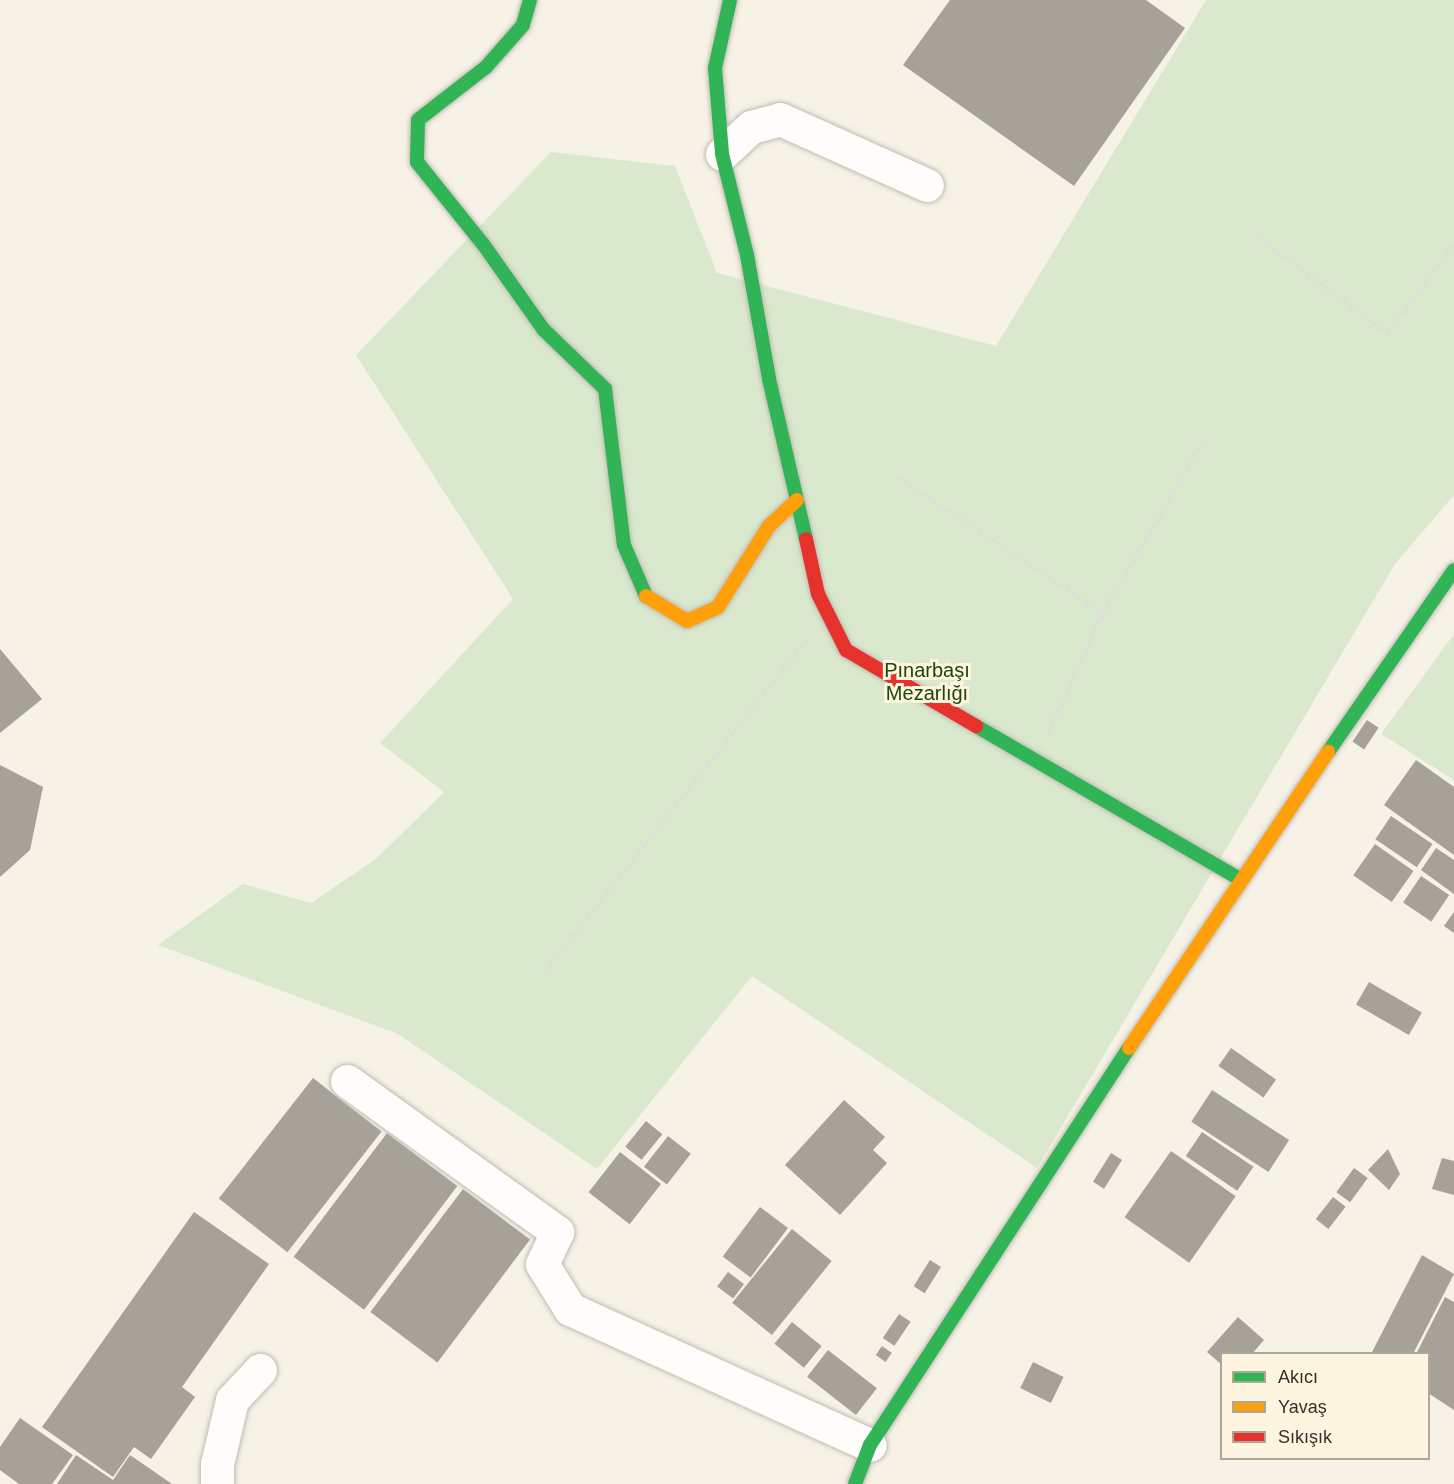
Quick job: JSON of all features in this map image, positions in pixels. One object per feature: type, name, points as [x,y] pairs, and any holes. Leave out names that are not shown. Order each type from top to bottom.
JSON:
[{"type":"street","points":[[530,0],[523,25],[486,67],[418,120],[417,162],[483,244],[544,330],[605,389],[624,545],[646,596],[687,621],[718,607],[769,526],[797,500]]},
{"type":"street","points":[[730,0],[715,68],[722,154],[747,255],[818,594],[846,651],[1037,759],[1240,879]]},
{"type":"street","points":[[722,154],[751,126],[780,119],[927,185]]},
{"type":"street","points":[[855,1484],[870,1445],[1240,879],[1454,570]]},
{"type":"street","points":[[347,1081],[557,1232],[543,1264],[570,1309],[870,1445]]},
{"type":"street","points":[[217,1484],[217,1464],[232,1400],[260,1370]]},
{"type":"path","points":[[1259,238],[1387,333],[1454,244]]},
{"type":"path","points":[[1037,759],[1103,613],[1204,441]]},
{"type":"path","points":[[897,477],[1103,613]]},
{"type":"path","points":[[545,972],[828,613]]},
{"type":"green space","name":"Pınarbaşı Mezarlığı","points":[[1206,0],[1454,0],[1454,495],[1395,564],[1037,1168],[752,976],[597,1169],[398,1034],[158,945],[243,884],[311,903],[377,858],[444,792],[380,743],[513,599],[356,355],[551,152],[675,166],[717,273],[996,346]]},
{"type":"green space","points":[[1454,634],[1454,780],[1381,734]]},
{"type":"building","points":[[950,0],[1146,0],[1185,28],[1074,186],[903,65]]},
{"type":"building","points":[[0,649],[42,699],[0,733]]},
{"type":"building","points":[[1367,720],[1379,728],[1364,749],[1352,742]]},
{"type":"building","points":[[1416,760],[1454,787],[1454,855],[1384,805]]},
{"type":"building","points":[[0,765],[43,787],[30,850],[0,877]]},
{"type":"building","points":[[1391,816],[1432,844],[1417,867],[1375,839]]},
{"type":"building","points":[[1375,844],[1414,871],[1392,902],[1353,875]]},
{"type":"building","points":[[1436,848],[1454,860],[1454,894],[1421,870]]},
{"type":"building","points":[[1421,876],[1449,895],[1431,922],[1403,903]]},
{"type":"building","points":[[1454,912],[1454,933],[1444,926]]},
{"type":"building","points":[[1369,982],[1422,1012],[1409,1035],[1356,1005]]},
{"type":"building","points":[[1231,1048],[1276,1080],[1263,1098],[1218,1066]]},
{"type":"building","points":[[313,1078],[382,1132],[287,1252],[219,1199]]},
{"type":"building","points":[[1212,1090],[1289,1140],[1268,1172],[1191,1122]]},
{"type":"building","points":[[844,1100],[885,1137],[873,1150],[887,1163],[840,1215],[785,1165]]},
{"type":"building","points":[[646,1121],[662,1134],[642,1160],[625,1147]]},
{"type":"building","points":[[1202,1132],[1253,1167],[1237,1191],[1186,1156]]},
{"type":"building","points":[[387,1133],[457,1186],[364,1310],[294,1257]]},
{"type":"building","points":[[668,1136],[691,1154],[667,1185],[644,1167]]},
{"type":"building","points":[[1388,1149],[1400,1174],[1389,1190],[1368,1170]]},
{"type":"building","points":[[1171,1151],[1236,1196],[1189,1263],[1125,1217]]},
{"type":"building","points":[[620,1152],[661,1184],[630,1224],[589,1192]]},
{"type":"building","points":[[1111,1153],[1122,1160],[1104,1189],[1093,1182]]},
{"type":"building","points":[[1442,1158],[1454,1161],[1454,1195],[1432,1189]]},
{"type":"building","points":[[1354,1168],[1368,1178],[1350,1202],[1336,1192]]},
{"type":"building","points":[[463,1189],[530,1240],[437,1363],[370,1312]]},
{"type":"building","points":[[1333,1197],[1346,1207],[1328,1229],[1316,1219]]},
{"type":"building","points":[[760,1207],[788,1228],[751,1278],[723,1257]]},
{"type":"building","points":[[194,1212],[269,1264],[182,1387],[195,1397],[151,1459],[134,1447],[113,1477],[42,1427]]},
{"type":"building","points":[[792,1229],[832,1261],[772,1335],[732,1303]]},
{"type":"building","points":[[1422,1255],[1454,1274],[1414,1352],[1372,1352]]},
{"type":"building","points":[[930,1260],[941,1267],[925,1293],[914,1286]]},
{"type":"building","points":[[728,1272],[744,1284],[733,1298],[717,1286]]},
{"type":"building","points":[[1445,1297],[1454,1302],[1454,1410],[1430,1394],[1430,1352],[1417,1352]]},
{"type":"building","points":[[899,1314],[911,1322],[894,1346],[883,1338]]},
{"type":"building","points":[[1238,1317],[1264,1340],[1254,1352],[1220,1352],[1220,1363],[1207,1352]]},
{"type":"building","points":[[792,1322],[822,1346],[804,1368],[774,1344]]},
{"type":"building","points":[[882,1346],[892,1353],[886,1362],[876,1355]]},
{"type":"building","points":[[828,1350],[877,1388],[856,1415],[807,1377]]},
{"type":"building","points":[[1033,1362],[1064,1377],[1051,1403],[1020,1388]]},
{"type":"building","points":[[20,1418],[73,1455],[52,1484],[19,1484],[0,1470],[0,1447]]},
{"type":"building","points":[[76,1455],[113,1480],[130,1455],[172,1484],[57,1484]]},
{"type":"traffic: fast","points":[[530,0],[523,25],[486,67],[418,120],[417,162],[483,244],[544,330],[605,389],[624,545],[646,596]]},
{"type":"traffic: fast","points":[[730,0],[715,68],[722,154],[747,255],[769,379],[806,539]]},
{"type":"traffic: fast","points":[[1328,752],[1454,570]]},
{"type":"traffic: fast","points":[[976,726],[1240,879]]},
{"type":"traffic: fast","points":[[855,1484],[870,1445],[1129,1048]]},
{"type":"traffic: slow","points":[[646,596],[687,621],[718,607],[769,526],[797,500]]},
{"type":"traffic: slow","points":[[1129,1048],[1328,752]]},
{"type":"traffic: jam","points":[[806,539],[818,594],[846,650],[976,726]]}]
